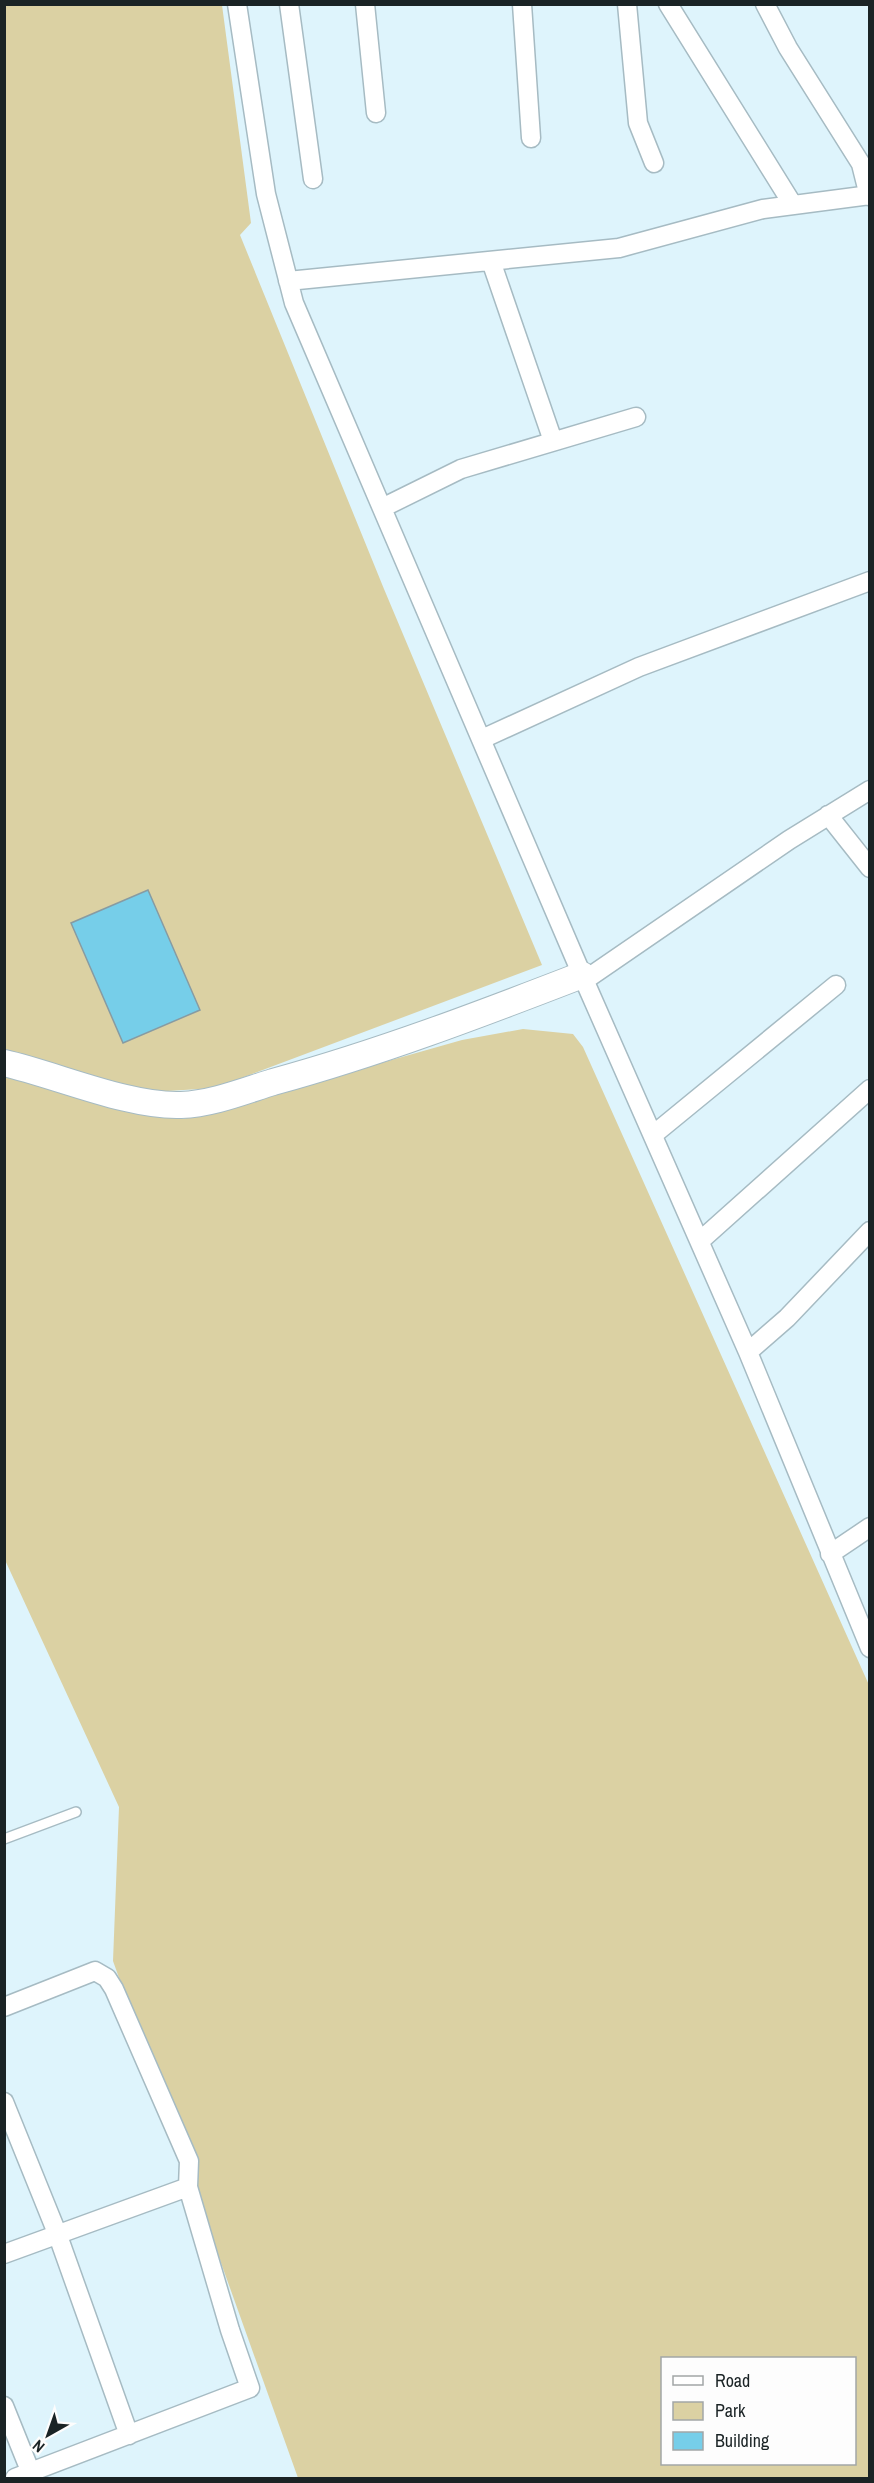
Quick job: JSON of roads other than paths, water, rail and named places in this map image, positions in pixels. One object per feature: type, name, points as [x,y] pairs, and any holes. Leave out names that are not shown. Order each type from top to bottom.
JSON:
[{"type":"street","points":[[237,4],[266,194],[294,303],[748,1352],[870,1648]]},
{"type":"street","points":[[289,4],[313,179]]},
{"type":"street","points":[[366,4],[376,113]]},
{"type":"street","points":[[522,4],[531,138]]},
{"type":"street","points":[[627,4],[638,123],[654,163]]},
{"type":"street","points":[[668,4],[793,205]]},
{"type":"street","points":[[288,281],[619,248],[763,209],[869,195],[861,164],[788,48],[765,4]]},
{"type":"street","points":[[491,261],[553,441]]},
{"type":"street","points":[[382,508],[461,469],[636,417]]},
{"type":"street","points":[[482,739],[639,667],[870,581]]},
{"type":"street","points":[[4,1063],[141,1101],[189,1104],[295,1076],[426,1034],[584,977],[828,815],[870,790]]},
{"type":"street","points":[[828,815],[870,868]]},
{"type":"street","points":[[653,1135],[836,984]]},
{"type":"street","points":[[699,1241],[870,1089]]},
{"type":"street","points":[[748,1352],[787,1318],[870,1231]]},
{"type":"street","points":[[830,1554],[870,1527]]},
{"type":"street","points":[[4,2007],[95,1971],[106,1978],[114,1989],[189,2161],[188,2187],[230,2330],[250,2388],[27,2477],[4,2406]]},
{"type":"street","points":[[4,2102],[57,2233],[129,2435]]},
{"type":"street","points":[[4,2254],[188,2187]]},
{"type":"lane","points":[[4,1839],[76,1812]]}]
